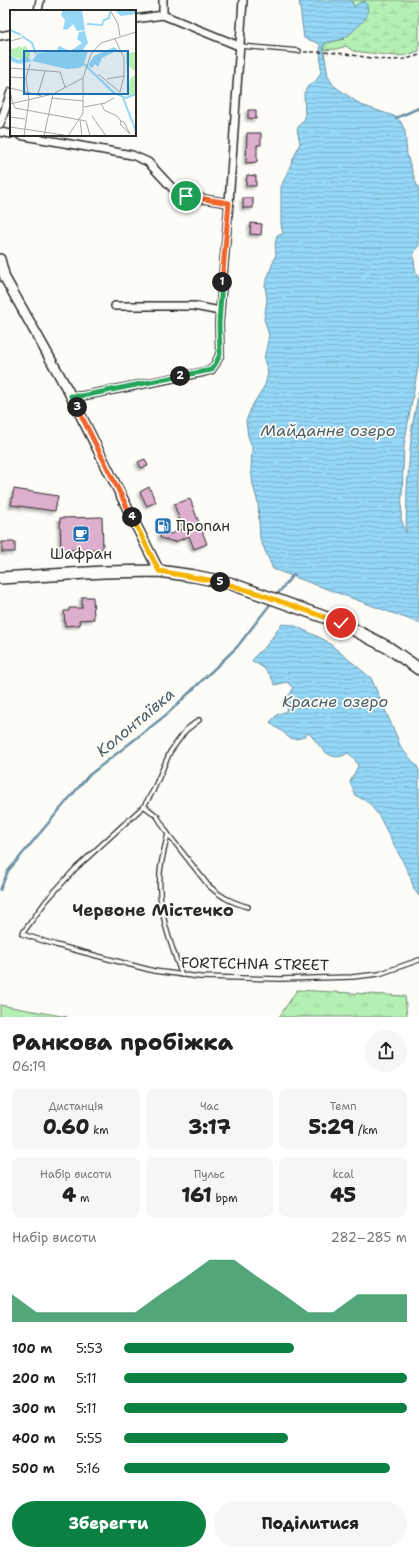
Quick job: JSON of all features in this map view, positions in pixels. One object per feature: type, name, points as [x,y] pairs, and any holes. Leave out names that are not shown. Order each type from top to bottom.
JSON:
[{"type":"main road","points":[[0,578],[104,572],[159,571],[229,583],[341,623],[389,648],[419,669]]},
{"type":"street","points":[[38,10],[40,0]]},
{"type":"street","points":[[163,0],[163,15]]},
{"type":"street","points":[[71,396],[82,396],[211,370],[220,354],[220,311],[243,0]]},
{"type":"street","points":[[136,19],[163,15],[239,46]]},
{"type":"street","points":[[0,36],[10,34]]},
{"type":"street","points":[[0,124],[10,95]]},
{"type":"street","points":[[0,132],[10,134]]},
{"type":"street","points":[[25,136],[132,155],[148,162],[174,190],[186,196],[229,203]]},
{"type":"street","points":[[0,259],[3,278],[71,396],[159,571]]},
{"type":"street","points":[[115,306],[194,306],[220,311]]},
{"type":"lane","points":[[239,46],[299,52]]},
{"type":"lane","points":[[199,720],[186,730],[170,752],[153,791],[144,806],[157,816],[168,834],[208,885],[223,898],[248,907]]},
{"type":"lane","name":"FORTECHNA STREET","points":[[144,806],[75,869],[46,901],[22,934],[56,945],[154,971],[207,978],[280,979],[352,977],[378,974],[419,960]]},
{"type":"lane","points":[[168,834],[160,873],[160,890],[167,929],[182,975]]},
{"type":"path","points":[[299,52],[344,54],[399,60],[419,55]]},
{"type":"green space","points":[[351,0],[419,0],[419,51],[407,55],[395,56],[353,51],[346,46],[337,49],[323,50],[323,45],[344,39],[366,18],[354,7]]},
{"type":"green space","points":[[297,990],[405,996],[407,1017],[279,1017]]},
{"type":"green space","points":[[0,1005],[67,1017],[0,1017]]},
{"type":"water","name":"Майданне озеро","points":[[299,0],[351,0],[354,7],[365,1],[368,10],[366,17],[361,24],[345,37],[323,45],[328,76],[333,85],[361,105],[394,116],[401,122],[405,131],[407,155],[419,192],[419,245],[413,254],[416,274],[419,278],[419,362],[404,445],[401,519],[406,533],[407,488],[412,427],[419,390],[419,445],[417,447],[419,451],[419,623],[273,569],[260,539],[258,503],[253,485],[251,468],[252,447],[248,436],[246,421],[252,406],[265,385],[268,373],[264,359],[269,335],[264,319],[267,300],[265,285],[276,254],[275,244],[277,235],[283,234],[281,225],[281,187],[300,143],[297,129],[305,118],[304,93],[308,86],[316,81],[321,72],[320,45],[304,38]]},
{"type":"water","name":"Красне озеро","points":[[282,624],[293,625],[325,640],[371,678],[401,748],[417,766],[419,771],[419,896],[414,889],[410,876],[379,816],[369,803],[355,795],[350,782],[358,766],[354,758],[348,753],[336,757],[331,755],[321,748],[309,733],[299,738],[293,739],[288,737],[270,722],[278,714],[285,712],[290,704],[285,698],[291,693],[293,688],[287,682],[275,685],[266,671],[252,661],[266,646]]},
{"type":"building","points":[[248,110],[256,110],[256,119],[248,118]]},
{"type":"building","points":[[247,133],[261,133],[261,145],[257,145],[257,162],[246,163]]},
{"type":"building","points":[[247,175],[256,176],[256,186],[246,186]]},
{"type":"building","points":[[243,198],[253,198],[253,208],[243,208]]},
{"type":"building","points":[[251,223],[262,224],[261,235],[250,234]]},
{"type":"building","points":[[145,459],[148,466],[141,468],[138,462]]},
{"type":"building","points":[[149,487],[156,502],[147,506],[140,492]]},
{"type":"building","points":[[14,489],[58,496],[55,511],[11,505]]},
{"type":"building","points":[[190,499],[207,544],[194,549],[189,536],[175,542],[160,538],[161,531],[171,534],[183,529],[174,504]]},
{"type":"building","name":"Шафран","points":[[102,517],[103,549],[61,550],[60,518]]},
{"type":"building","points":[[2,542],[15,542],[15,552],[2,552]]},
{"type":"building","points":[[82,597],[93,597],[94,619],[79,620],[80,625],[65,626],[64,611],[69,611],[69,608],[82,608]]},
{"type":"waterway","points":[[396,118],[419,108]]},
{"type":"waterway","name":"Колонтаївка","points":[[276,596],[292,576],[295,575]]},
{"type":"waterway","name":"Колонтаївка","points":[[0,890],[8,871],[88,776],[166,715],[237,647],[272,602]]},
{"type":"place","name":"Пропан","points":[[163,526]]},
{"type":"place","name":"Шафран","points":[[81,534]]},
{"type":"district","name":"Червоне Містечко","points":[[153,910]]},
{"type":"route","points":[[186,196],[229,203],[219,323],[220,354],[216,363],[211,370],[204,372],[176,376],[82,396],[71,396],[159,571],[229,583],[341,623]]}]
